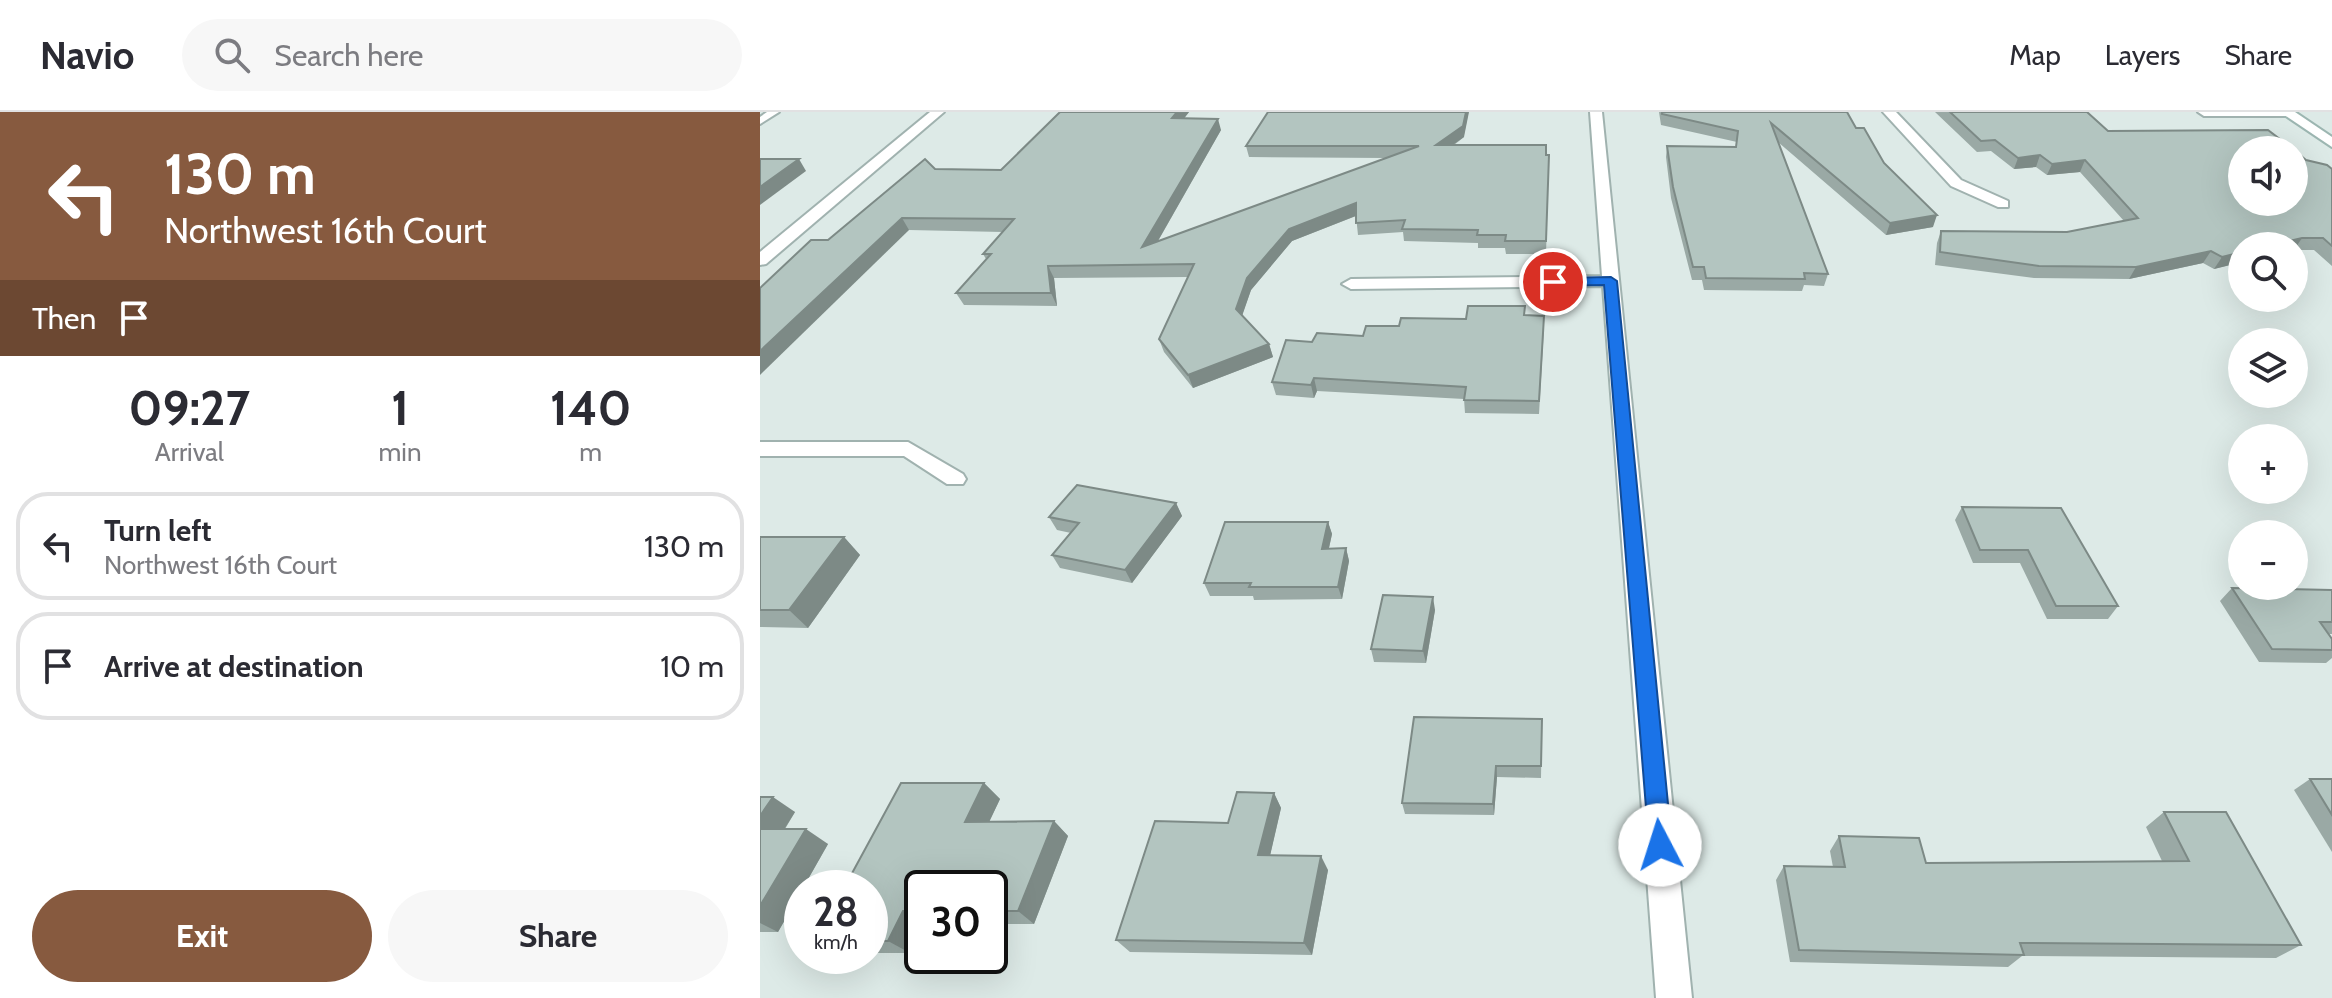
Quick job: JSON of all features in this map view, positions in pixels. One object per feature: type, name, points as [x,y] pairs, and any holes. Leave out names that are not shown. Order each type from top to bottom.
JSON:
[{"type":"street","points":[[760,260],[938,112]]},
{"type":"street","points":[[1596,112],[1674,998]]},
{"type":"street","points":[[1889,112],[1956,183],[2003,204]]},
{"type":"street","points":[[2204,112],[2286,112],[2332,143]]},
{"type":"street","points":[[1351,284],[1611,281]]},
{"type":"street","points":[[760,449],[908,449],[955,479]]},
{"type":"lane","points":[[760,121],[774,112]]},
{"type":"lane","points":[[2286,112],[2294,112]]},
{"type":"building","points":[[1060,112],[1177,112],[1172,118],[1218,119],[1142,247],[1419,146],[1246,146],[1268,112],[1466,112],[1463,126],[1436,145],[1546,145],[1546,155],[1549,155],[1546,241],[1505,241],[1506,235],[1477,235],[1478,230],[1402,229],[1405,220],[1356,223],[1356,203],[1289,229],[1247,278],[1236,309],[1269,344],[1188,375],[1159,339],[1194,264],[1048,266],[1051,293],[956,293],[991,254],[983,254],[1014,219],[902,218],[760,351],[760,288],[811,240],[828,240],[925,159],[935,169],[1001,170]]},
{"type":"building","points":[[1662,112],[1847,112],[1856,128],[1864,128],[1884,163],[1937,215],[1890,223],[1771,123],[1828,274],[1804,273],[1805,279],[1706,278],[1704,267],[1693,267],[1673,187],[1667,146],[1736,147],[1738,131]]},
{"type":"building","points":[[1950,112],[2087,112],[2108,131],[2268,130],[2276,136],[2228,136],[2228,216],[2308,216],[2308,160],[2327,165],[2332,169],[2332,246],[2323,238],[2308,238],[2308,232],[2228,232],[2228,256],[2222,257],[2211,251],[2136,267],[2039,266],[1940,252],[1941,231],[2067,232],[2138,218],[2085,160],[2052,164],[2040,155],[2018,158],[1995,140],[1981,141]]},
{"type":"building","points":[[760,159],[799,159],[760,187]]},
{"type":"building","points":[[1468,306],[1525,306],[1524,315],[1544,316],[1539,401],[1464,400],[1466,387],[1314,378],[1311,385],[1272,382],[1286,340],[1312,342],[1317,333],[1363,336],[1366,326],[1399,326],[1401,318],[1466,319]]},
{"type":"building","points":[[1077,485],[1176,503],[1125,570],[1052,555],[1079,523],[1049,517]]},
{"type":"building","points":[[1962,507],[2061,508],[2118,606],[2056,606],[2028,550],[1980,550]]},
{"type":"building","points":[[1225,522],[1328,522],[1322,549],[1346,548],[1338,587],[1249,587],[1251,583],[1204,583]]},
{"type":"building","points":[[760,537],[844,537],[789,610],[760,610]]},
{"type":"building","points":[[2308,590],[2332,590],[2332,622],[2320,622],[2332,639],[2332,650],[2272,649],[2240,600],[2308,600]]},
{"type":"building","points":[[1383,595],[1433,597],[1423,651],[1371,649]]},
{"type":"building","points":[[1414,717],[1542,719],[1541,766],[1496,766],[1493,804],[1402,803]]},
{"type":"building","points":[[2310,779],[2332,779],[2332,815]]},
{"type":"building","points":[[901,783],[984,783],[965,822],[1054,821],[1018,911],[1008,911],[1008,870],[904,870],[904,911],[888,941],[888,870],[854,870]]},
{"type":"building","points":[[1237,792],[1274,793],[1258,855],[1321,856],[1304,943],[1116,940],[1155,821],[1228,823]]},
{"type":"building","points":[[760,797],[773,797],[760,816]]},
{"type":"building","points":[[2164,812],[2226,812],[2301,945],[2020,943],[2024,955],[1799,950],[1784,866],[1845,867],[1839,836],[1919,838],[1926,863],[2189,861]]},
{"type":"building","points":[[760,829],[806,829],[760,906]]},
{"type":"route","points":[[1553,282],[1611,281],[1660,845]]}]
